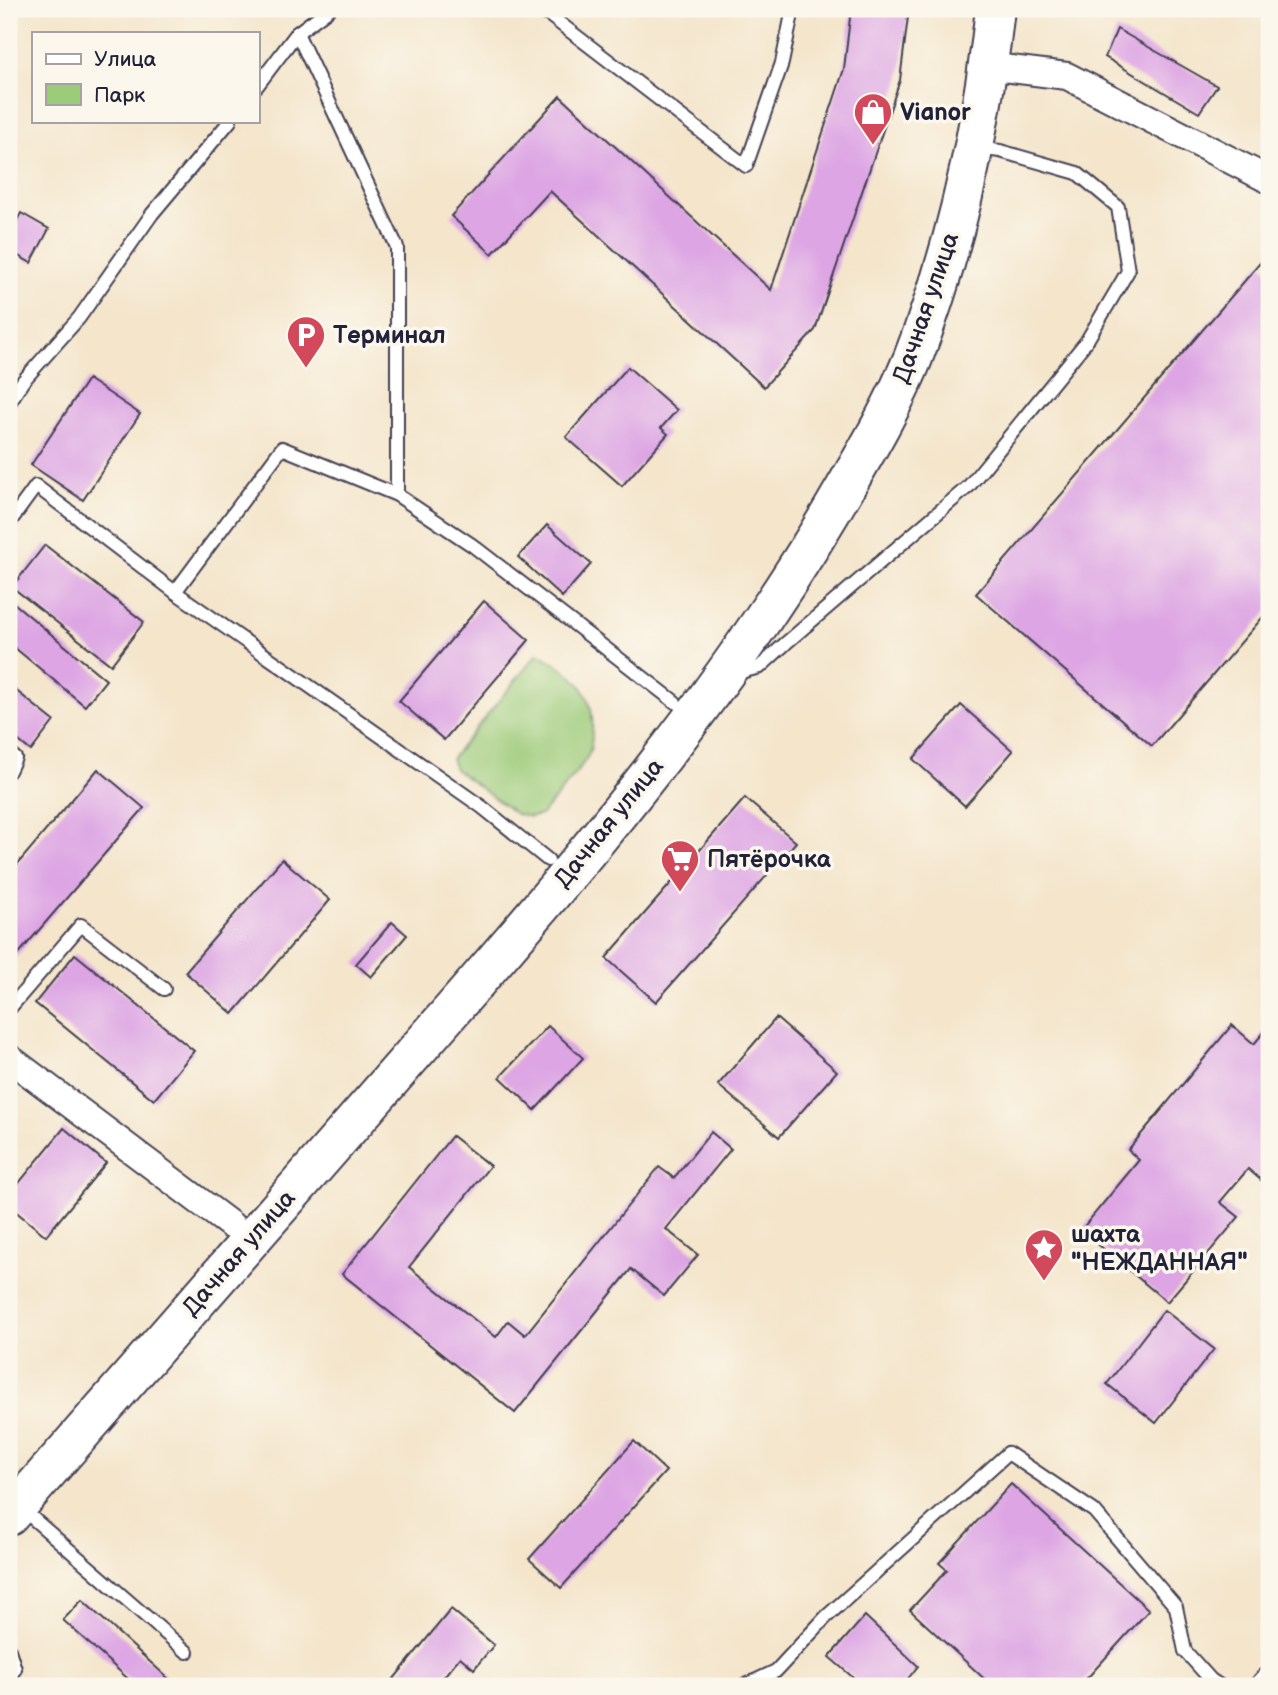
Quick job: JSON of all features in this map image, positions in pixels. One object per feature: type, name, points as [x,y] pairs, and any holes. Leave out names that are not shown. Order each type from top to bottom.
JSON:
[{"type":"main road","name":"Дачная улица","points":[[11,1500],[558,868],[601,799],[684,710],[722,676],[802,560],[868,449],[912,360],[942,274],[973,147],[975,64],[971,9]]},
{"type":"main road","name":"Дачная улица","points":[[684,710],[847,439],[884,357],[919,261],[953,127],[995,9]]},
{"type":"street","points":[[975,64],[1067,76],[1269,180]]},
{"type":"street","points":[[9,1058],[240,1233]]},
{"type":"lane","points":[[259,83],[297,33],[329,9]]},
{"type":"lane","points":[[532,9],[549,15],[746,166],[782,63],[793,9]]},
{"type":"lane","points":[[297,33],[397,247],[397,495]]},
{"type":"lane","points":[[9,403],[23,381],[79,318],[152,214],[229,122]]},
{"type":"lane","points":[[722,676],[760,667],[969,486],[1086,342],[1128,271],[1118,207],[1077,173],[1000,151],[973,147]]},
{"type":"lane","points":[[175,592],[282,448],[397,495],[472,545],[684,710]]},
{"type":"lane","points":[[9,523],[36,486],[175,592],[482,807],[558,868]]},
{"type":"lane","points":[[9,753],[15,758],[9,771]]},
{"type":"lane","points":[[9,1009],[82,925],[164,989]]},
{"type":"lane","points":[[744,1686],[776,1671],[826,1617],[1008,1453],[1094,1511],[1176,1608],[1185,1650],[1211,1680],[1220,1686]]},
{"type":"lane","points":[[11,1500],[187,1652]]},
{"type":"lane","points":[[9,1650],[15,1669],[9,1676]]},
{"type":"lane","points":[[772,1686],[776,1671]]},
{"type":"green space","points":[[538,653],[571,675],[586,694],[592,718],[592,736],[589,753],[576,774],[541,815],[530,817],[516,814],[455,769],[451,759]]},
{"type":"building","points":[[851,9],[909,9],[900,80],[815,330],[764,387],[550,191],[492,254],[451,216],[560,96],[771,290],[844,69]]},
{"type":"building","points":[[1117,29],[1217,86],[1199,113],[1105,57]]},
{"type":"building","points":[[21,213],[49,229],[31,263],[9,251],[9,235]]},
{"type":"building","points":[[1260,263],[1269,271],[1269,610],[1152,746],[976,594]]},
{"type":"building","points":[[628,367],[677,410],[661,428],[668,434],[622,486],[566,437]]},
{"type":"building","points":[[88,379],[140,414],[83,500],[31,465]]},
{"type":"building","points":[[547,525],[591,564],[562,597],[518,557]]},
{"type":"building","points":[[45,545],[144,622],[111,665],[12,587]]},
{"type":"building","points":[[9,599],[106,680],[85,706],[9,643]]},
{"type":"building","points":[[484,601],[529,640],[444,740],[399,701]]},
{"type":"building","points":[[9,685],[54,721],[31,751],[9,733]]},
{"type":"building","points":[[961,705],[1013,751],[965,806],[913,759]]},
{"type":"building","points":[[98,769],[144,808],[9,965],[9,874]]},
{"type":"building","points":[[745,798],[796,842],[656,1002],[606,958]]},
{"type":"building","points":[[282,859],[330,900],[233,1014],[185,972]]},
{"type":"building","points":[[392,922],[407,935],[371,977],[356,964]]},
{"type":"building","points":[[75,954],[194,1051],[154,1100],[35,1003]]},
{"type":"building","points":[[776,1018],[837,1071],[779,1137],[718,1085]]},
{"type":"building","points":[[1232,1025],[1254,1044],[1269,1026],[1269,1187],[1248,1169],[1220,1202],[1239,1217],[1167,1302],[1081,1230],[1139,1160],[1128,1150]]},
{"type":"building","points":[[548,1026],[583,1058],[535,1110],[500,1077]]},
{"type":"building","points":[[64,1128],[106,1163],[46,1236],[9,1206],[9,1195]]},
{"type":"building","points":[[711,1132],[731,1149],[666,1229],[698,1255],[664,1296],[631,1269],[515,1413],[342,1274],[452,1136],[490,1166],[409,1267],[496,1337],[508,1321],[525,1335],[659,1167],[674,1178]]},
{"type":"building","points":[[1164,1310],[1214,1349],[1156,1423],[1107,1384]]},
{"type":"building","points":[[634,1441],[666,1471],[561,1588],[529,1559]]},
{"type":"building","points":[[1011,1484],[1149,1610],[1080,1686],[992,1686],[910,1610],[947,1570],[939,1563]]},
{"type":"building","points":[[82,1600],[170,1680],[164,1686],[136,1686],[63,1620]]},
{"type":"building","points":[[451,1609],[494,1645],[474,1669],[460,1657],[436,1686],[388,1686]]},
{"type":"building","points":[[865,1616],[918,1666],[902,1686],[863,1686],[829,1657]]},
{"type":"place","name":"Vianor","points":[[873,146]]},
{"type":"place","name":"Терминал","points":[[306,369]]},
{"type":"place","name":"Пятёрочка","points":[[680,893]]},
{"type":"place","name":"шахта \"НЕЖДАННАЯ\"","points":[[1044,1282]]}]
